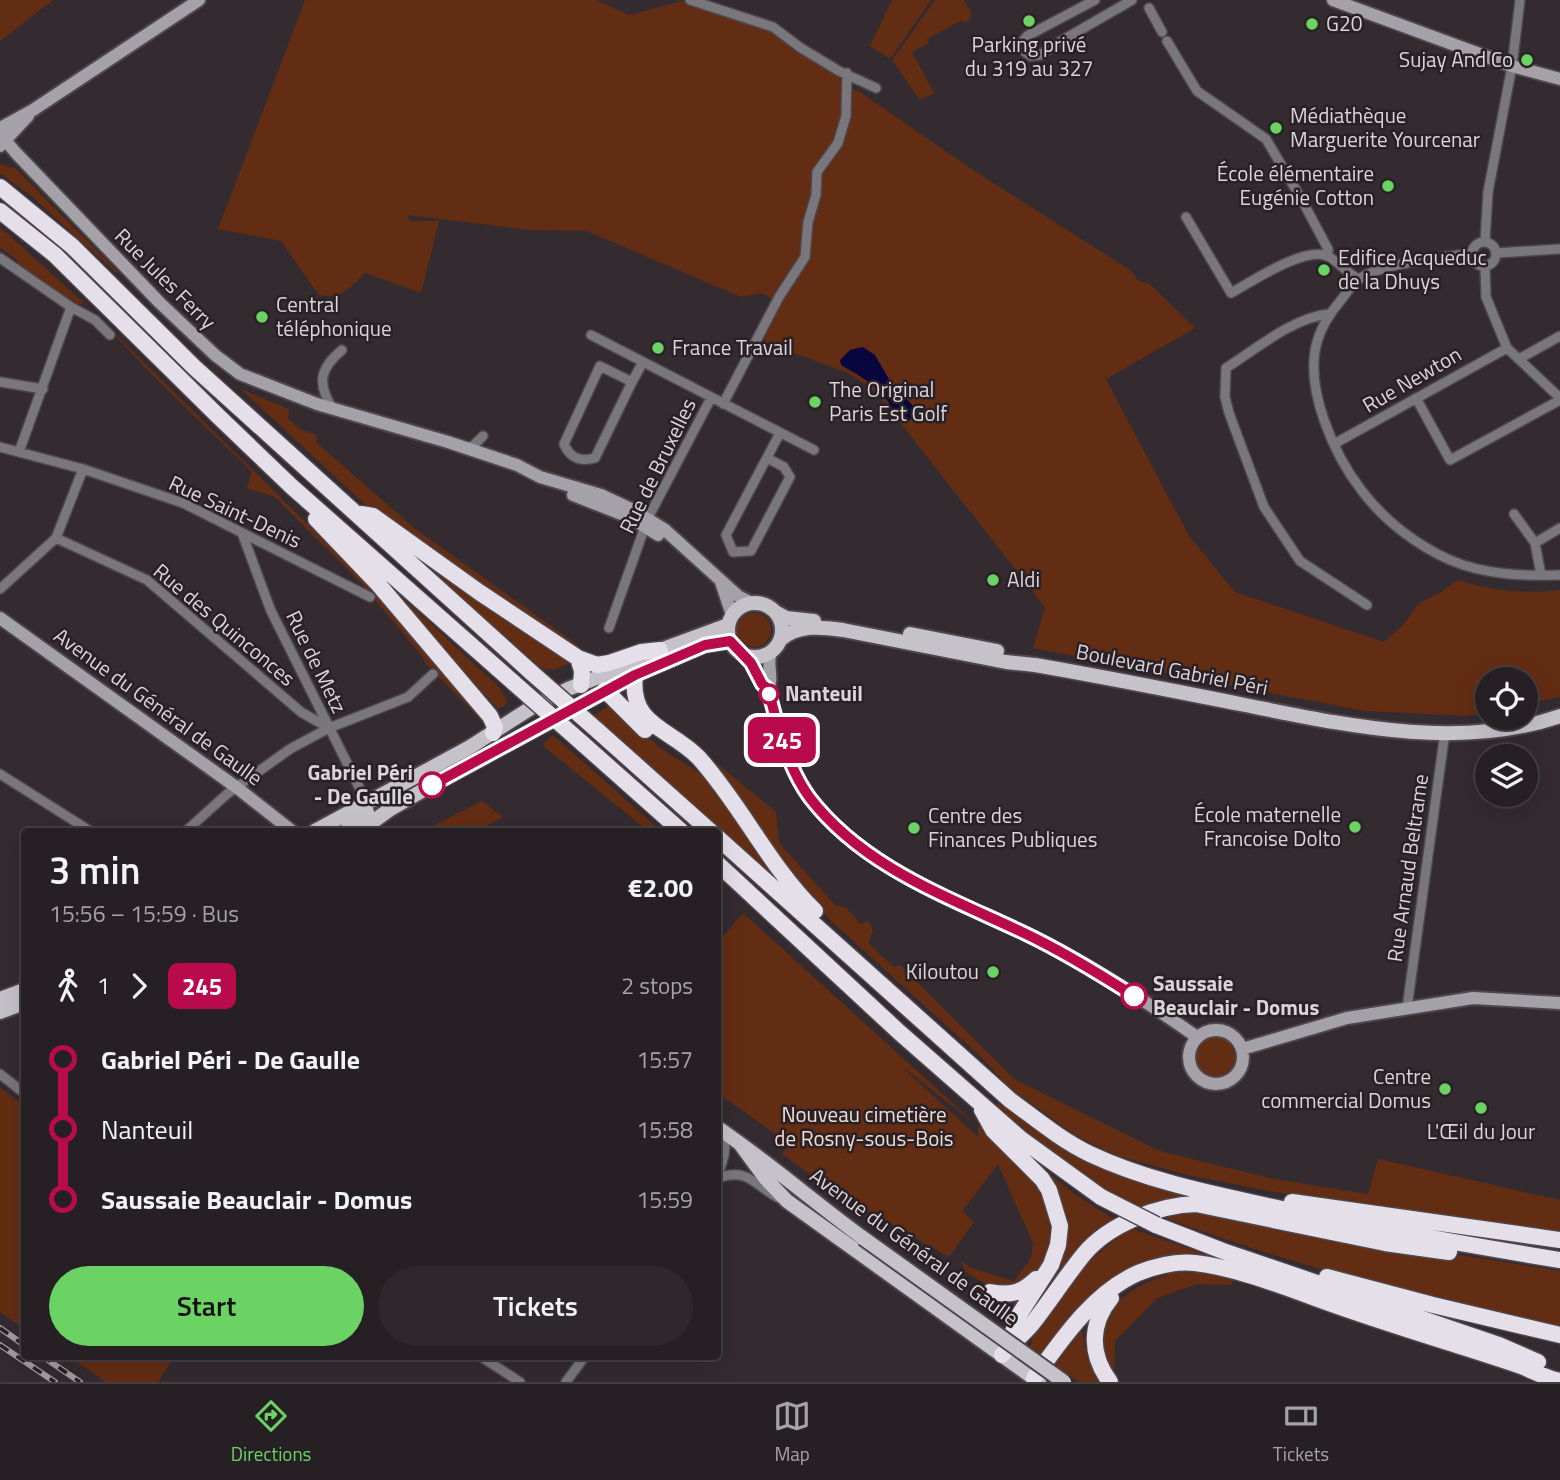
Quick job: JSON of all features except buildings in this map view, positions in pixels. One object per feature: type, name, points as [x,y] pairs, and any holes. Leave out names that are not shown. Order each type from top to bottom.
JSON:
[{"type":"highway","points":[[0,187],[72,246],[194,366],[354,513],[707,828]]},
{"type":"highway","points":[[0,211],[55,255],[291,486],[678,828]]},
{"type":"highway","points":[[291,486],[321,526],[379,586],[435,651],[454,667],[497,718],[500,729]]},
{"type":"highway","points":[[354,513],[373,516],[479,592],[578,658],[597,665],[641,652],[660,650]]},
{"type":"highway","points":[[578,658],[582,671],[581,685]]},
{"type":"highway","points":[[635,675],[635,700],[646,719],[696,756],[706,767],[729,796],[780,873],[885,987]]},
{"type":"highway","points":[[605,691],[654,737],[706,767]]},
{"type":"highway","points":[[721,841],[1010,1100],[1062,1138],[1090,1154],[1152,1178],[1221,1196],[1415,1235],[1560,1260]]},
{"type":"highway","points":[[721,867],[870,1006],[976,1099],[1046,1159],[1101,1197],[1156,1225],[1223,1251],[1499,1345],[1538,1362],[1560,1379]]},
{"type":"highway","points":[[976,1099],[993,1130],[1042,1178],[1049,1190],[1060,1226],[1058,1245],[1051,1265],[1017,1318],[1005,1351]]},
{"type":"highway","points":[[1221,1196],[1254,1196],[1560,1240]]},
{"type":"highway","points":[[1005,1351],[1029,1328],[1086,1251],[1118,1227],[1151,1211],[1177,1205],[1215,1208],[1385,1243],[1491,1257],[1560,1260]]},
{"type":"highway","points":[[1223,1251],[1560,1335]]},
{"type":"highway","points":[[1037,1380],[1078,1320],[1102,1298],[1137,1274],[1165,1264],[1194,1263],[1267,1281],[1415,1333],[1519,1365],[1548,1379],[1560,1379]]},
{"type":"highway","points":[[990,1292],[1004,1295],[1018,1293],[1051,1265]]},
{"type":"highway","points":[[1110,1382],[1100,1368],[1095,1352],[1095,1336],[1098,1320],[1106,1303],[1124,1282]]},
{"type":"main road","points":[[322,828],[450,758],[534,706],[730,620],[741,607],[751,603],[764,604],[775,612],[782,625],[776,646],[758,657],[751,657],[735,646],[705,645],[635,675],[526,732],[389,810],[375,827]]},
{"type":"main road","name":"Boulevard Gabriel Péri","points":[[775,612],[795,620],[855,624],[1365,722],[1440,726],[1475,724]]},
{"type":"main road","points":[[730,620],[735,646]]},
{"type":"main road","name":"Boulevard Gabriel Péri","points":[[776,646],[788,632],[797,629],[843,630],[964,655],[1073,672],[1367,729],[1398,732],[1504,728],[1560,716]]},
{"type":"main road","points":[[581,685],[605,691]]},
{"type":"main road","points":[[568,710],[581,685]]},
{"type":"main road","points":[[1538,713],[1560,707]]},
{"type":"main road","points":[[500,729],[526,732]]},
{"type":"main road","points":[[349,828],[361,817],[438,770],[450,758]]},
{"type":"main road","points":[[0,999],[21,991]]},
{"type":"main road","points":[[0,1012],[21,1004]]},
{"type":"main road","name":"Avenue du Général de Gaulle","points":[[722,1131],[765,1161],[823,1210],[1064,1382]]},
{"type":"main road","name":"Avenue du Général de Gaulle","points":[[741,1145],[766,1179],[787,1201],[1005,1351],[1037,1380]]},
{"type":"street","points":[[1,137],[33,110],[198,0]]},
{"type":"street","points":[[690,0],[773,27],[802,48],[876,88]]},
{"type":"street","points":[[1096,0],[1027,36],[1023,41],[1024,52],[1031,56],[1040,55],[1132,0]]},
{"type":"street","points":[[1333,0],[1352,3],[1512,66],[1560,79]]},
{"type":"street","points":[[1485,241],[1488,192],[1512,66],[1520,0]]},
{"type":"street","points":[[1149,8],[1162,32]]},
{"type":"street","points":[[1167,41],[1197,91],[1266,139],[1328,249],[1328,256]]},
{"type":"street","points":[[723,404],[779,297],[805,257],[808,222],[817,195],[817,172],[838,142],[846,116],[847,74]]},
{"type":"street","name":"Rue Jules Ferry","points":[[1,137],[152,295],[215,355],[251,379],[333,409],[517,465],[540,477],[601,495],[647,523]]},
{"type":"street","points":[[1186,217],[1231,293],[1280,266],[1314,254],[1328,256],[1346,273],[1358,279]]},
{"type":"street","points":[[1471,253],[1477,264],[1485,266],[1492,263],[1496,253],[1492,244],[1485,241],[1477,243],[1471,253],[1386,267],[1358,279],[1329,314],[1317,342],[1314,377],[1320,408],[1334,444],[1363,492],[1391,522],[1426,547],[1473,568],[1509,575],[1560,575]]},
{"type":"street","points":[[1496,253],[1560,249]]},
{"type":"street","points":[[0,258],[71,307],[95,320],[110,335]]},
{"type":"street","points":[[1416,398],[1450,460],[1560,399],[1507,348],[1486,297],[1485,266]]},
{"type":"street","points":[[19,452],[71,307]]},
{"type":"street","points":[[1329,314],[1298,323],[1226,368],[1225,397],[1264,507],[1300,561],[1367,605]]},
{"type":"street","points":[[592,335],[814,450]]},
{"type":"street","points":[[1519,359],[1560,336]]},
{"type":"street","name":"Rue Newton","points":[[1334,444],[1507,348]]},
{"type":"street","points":[[333,409],[322,384],[329,360],[342,350]]},
{"type":"street","points":[[632,382],[600,366],[564,444],[568,453],[577,459],[594,457],[643,362]]},
{"type":"street","points":[[0,382],[43,389]]},
{"type":"street","name":"Rue de Bruxelles","points":[[609,628],[647,523],[711,398]]},
{"type":"street","name":"Rue Jules Ferry","points":[[333,409],[347,417],[511,472],[647,523],[674,536],[676,541],[737,596],[751,603]]},
{"type":"street","points":[[767,458],[784,467],[790,477],[751,551],[733,552],[726,535],[780,433]]},
{"type":"street","name":"Rue Saint-Denis","points":[[0,447],[83,469],[183,503],[370,597]]},
{"type":"street","points":[[0,589],[56,538],[83,469]]},
{"type":"street","points":[[1514,514],[1535,543],[1541,575]]},
{"type":"street","points":[[1535,543],[1560,528]]},
{"type":"street","name":"Rue de Metz","points":[[242,533],[271,611],[368,803]]},
{"type":"street","name":"Rue des Quinconces","points":[[56,538],[147,580],[301,712],[329,728]]},
{"type":"street","name":"Rue Jules Ferry","points":[[721,582],[730,620]]},
{"type":"street","name":"Avenue du Général de Gaulle","points":[[0,618],[236,787],[288,828]]},
{"type":"street","points":[[735,646],[751,663],[762,684],[768,689],[785,748],[802,786],[831,822],[857,846],[908,878],[1080,963],[1197,1037]]},
{"type":"street","points":[[768,689],[771,683],[768,662],[776,646]]},
{"type":"street","points":[[189,828],[236,787],[290,749],[329,728],[408,697],[433,674]]},
{"type":"street","name":"Rue Arnaud Beltrame","points":[[1407,1007],[1445,732]]},
{"type":"street","points":[[0,774],[85,828]]},
{"type":"street","points":[[1242,1049],[1347,1018],[1407,1007],[1473,998],[1560,1003]]},
{"type":"street","points":[[1211,1030],[1227,1032],[1238,1042],[1242,1049],[1241,1066],[1236,1075],[1222,1083],[1206,1082],[1194,1073],[1189,1058],[1192,1043],[1197,1037],[1211,1030]]},
{"type":"street","points":[[0,1074],[21,1091]]},
{"type":"street","points":[[721,1166],[724,1156],[722,1131]]},
{"type":"street","points":[[721,1175],[749,1176],[771,1194],[787,1201]]},
{"type":"street","points":[[486,1360],[520,1382]]},
{"type":"street","points":[[566,1382],[582,1360]]},
{"type":"green space","points":[[0,0],[53,0],[0,41]]},
{"type":"green space","points":[[305,0],[596,0],[629,15],[686,0],[771,29],[802,54],[840,77],[845,89],[857,90],[976,172],[1130,270],[1139,281],[1150,284],[1195,328],[1106,379],[1189,536],[1235,592],[1384,642],[1404,624],[1419,603],[1458,580],[1508,591],[1560,590],[1560,697],[1538,702],[1538,667],[1475,667],[1475,715],[1365,711],[1033,648],[1045,607],[876,392],[848,373],[765,342],[763,335],[780,303],[762,293],[741,297],[587,231],[530,230],[407,215],[410,221],[439,221],[421,293],[365,273],[339,294],[326,296],[318,294],[281,241],[218,229]]},
{"type":"green space","points":[[892,0],[931,0],[890,59],[870,46]]},
{"type":"green space","points":[[935,0],[964,0],[971,12],[969,21],[964,23],[962,20],[927,39],[929,43],[912,52],[934,93],[920,100],[892,60]]},
{"type":"green space","points":[[0,164],[15,168],[118,272],[30,195],[0,173]]},
{"type":"green space","points":[[0,227],[83,302],[79,305],[19,267],[17,260],[0,247]]},
{"type":"green space","points":[[96,315],[352,568],[401,622],[484,723],[427,665],[361,583],[275,497],[247,488],[252,472],[153,376]]},
{"type":"green space","points":[[241,389],[289,409],[288,418],[299,429],[317,435],[316,442],[413,527],[579,646],[575,650],[373,512]]},
{"type":"green space","points":[[428,564],[570,663],[551,670],[540,667],[426,567]]},
{"type":"green space","points":[[391,587],[500,688],[507,701],[504,706],[498,709],[392,592]]},
{"type":"green space","points":[[754,613],[766,618],[771,630],[766,642],[754,647],[742,642],[737,630],[742,618]]},
{"type":"green space","points":[[613,704],[660,748],[698,772],[720,791],[778,878],[778,882],[721,828],[594,715]]},
{"type":"green space","points":[[553,735],[658,828],[644,828],[542,745]]},
{"type":"green space","points":[[709,757],[776,812],[779,843],[836,906],[846,907],[860,924],[869,921],[873,931],[868,943],[894,967],[900,965],[1014,1079],[1160,1151],[1274,1179],[1368,1194],[1378,1159],[1560,1200],[1560,1236],[1275,1192],[1187,1175],[1118,1156],[1075,1135],[1010,1088],[980,1056],[829,919],[787,868]]},
{"type":"green space","points":[[482,801],[503,817],[483,828],[429,828]]},
{"type":"green space","name":"Nouveau cimetière de Rosny-sous-Bois","points":[[743,913],[978,1126],[988,1129],[1022,1163],[1039,1187],[1045,1201],[1049,1216],[1048,1250],[1043,1261],[1019,1289],[993,1288],[965,1272],[961,1261],[971,1268],[1014,1281],[1031,1258],[1033,1243],[998,1164],[962,1211],[974,1222],[949,1257],[833,1191],[782,1154],[789,1144],[721,1095],[721,939]],"holes":[[[904,1068],[978,1126],[978,1137],[904,1069]]]},
{"type":"green space","points":[[1215,1037],[1229,1043],[1235,1057],[1229,1071],[1215,1077],[1201,1071],[1195,1057],[1201,1043]]},
{"type":"green space","points":[[0,1087],[21,1104],[21,1327],[0,1312]]},
{"type":"green space","points":[[999,1103],[1040,1133],[1098,1167],[1191,1196],[1141,1207],[1105,1190],[1069,1167],[996,1105]]},
{"type":"green space","points":[[1042,1167],[1073,1193],[1115,1220],[1084,1243],[1058,1272],[1066,1240],[1040,1170]]},
{"type":"green space","points":[[1202,1210],[1292,1228],[1560,1271],[1560,1331],[1358,1280],[1258,1250],[1160,1216]]},
{"type":"green space","points":[[1130,1228],[1213,1257],[1171,1257],[1146,1262],[1043,1356],[1030,1347],[1034,1335],[1090,1260]]},
{"type":"green space","points":[[1176,1272],[1203,1273],[1233,1280],[1231,1285],[1197,1284],[1157,1298],[1115,1341],[1114,1376],[1105,1363],[1102,1336],[1112,1309],[1134,1290]]},
{"type":"green space","points":[[1082,1330],[1087,1358],[1099,1382],[1078,1382],[1055,1365]]},
{"type":"green space","points":[[73,1360],[172,1360],[158,1382],[106,1382]]},
{"type":"shaded area","points":[[863,347],[875,355],[890,381],[913,406],[914,415],[908,422],[898,416],[876,388],[841,365],[840,360],[850,350]]},
{"type":"railway","points":[[0,1328],[21,1343]]},
{"type":"railway","points":[[0,1345],[21,1359]]},
{"type":"railway","points":[[22,1360],[55,1382]]},
{"type":"railway","points":[[48,1360],[80,1382]]},
{"type":"bus line","name":"245","points":[[432,785],[635,675],[705,645],[730,641],[751,663],[762,684],[768,689],[785,748],[802,786],[831,822],[857,846],[908,878],[1051,947],[1134,996]]},
{"type":"place","name":"Parking privé du 319 au 327","points":[[1029,21]]},
{"type":"place","name":"G20","points":[[1312,24]]},
{"type":"place","name":"Sujay And Co","points":[[1527,60]]},
{"type":"place","name":"Médiathèque Marguerite Yourcenar","points":[[1276,128]]},
{"type":"place","name":"École élémentaire Eugénie Cotton","points":[[1388,186]]},
{"type":"place","name":"Edifice Acqueduc de la Dhuys","points":[[1324,270]]},
{"type":"place","name":"Central téléphonique","points":[[262,317]]},
{"type":"place","name":"France Travail","points":[[658,348]]},
{"type":"place","name":"The Original Paris Est Golf","points":[[815,402]]},
{"type":"place","name":"Aldi","points":[[993,580]]},
{"type":"place","name":"Nanteuil","points":[[769,694]]},
{"type":"place","name":"Gabriel Péri - De Gaulle","points":[[432,785]]},
{"type":"place","name":"École maternelle Francoise Dolto","points":[[1355,827]]},
{"type":"place","name":"Centre des Finances Publiques","points":[[914,828]]},
{"type":"place","name":"Kiloutou","points":[[993,972]]},
{"type":"place","name":"Saussaie Beauclair - Domus","points":[[1134,996]]},
{"type":"place","name":"Centre commercial Domus","points":[[1445,1089]]},
{"type":"place","name":"L'Œil du Jour","points":[[1481,1108]]}]
